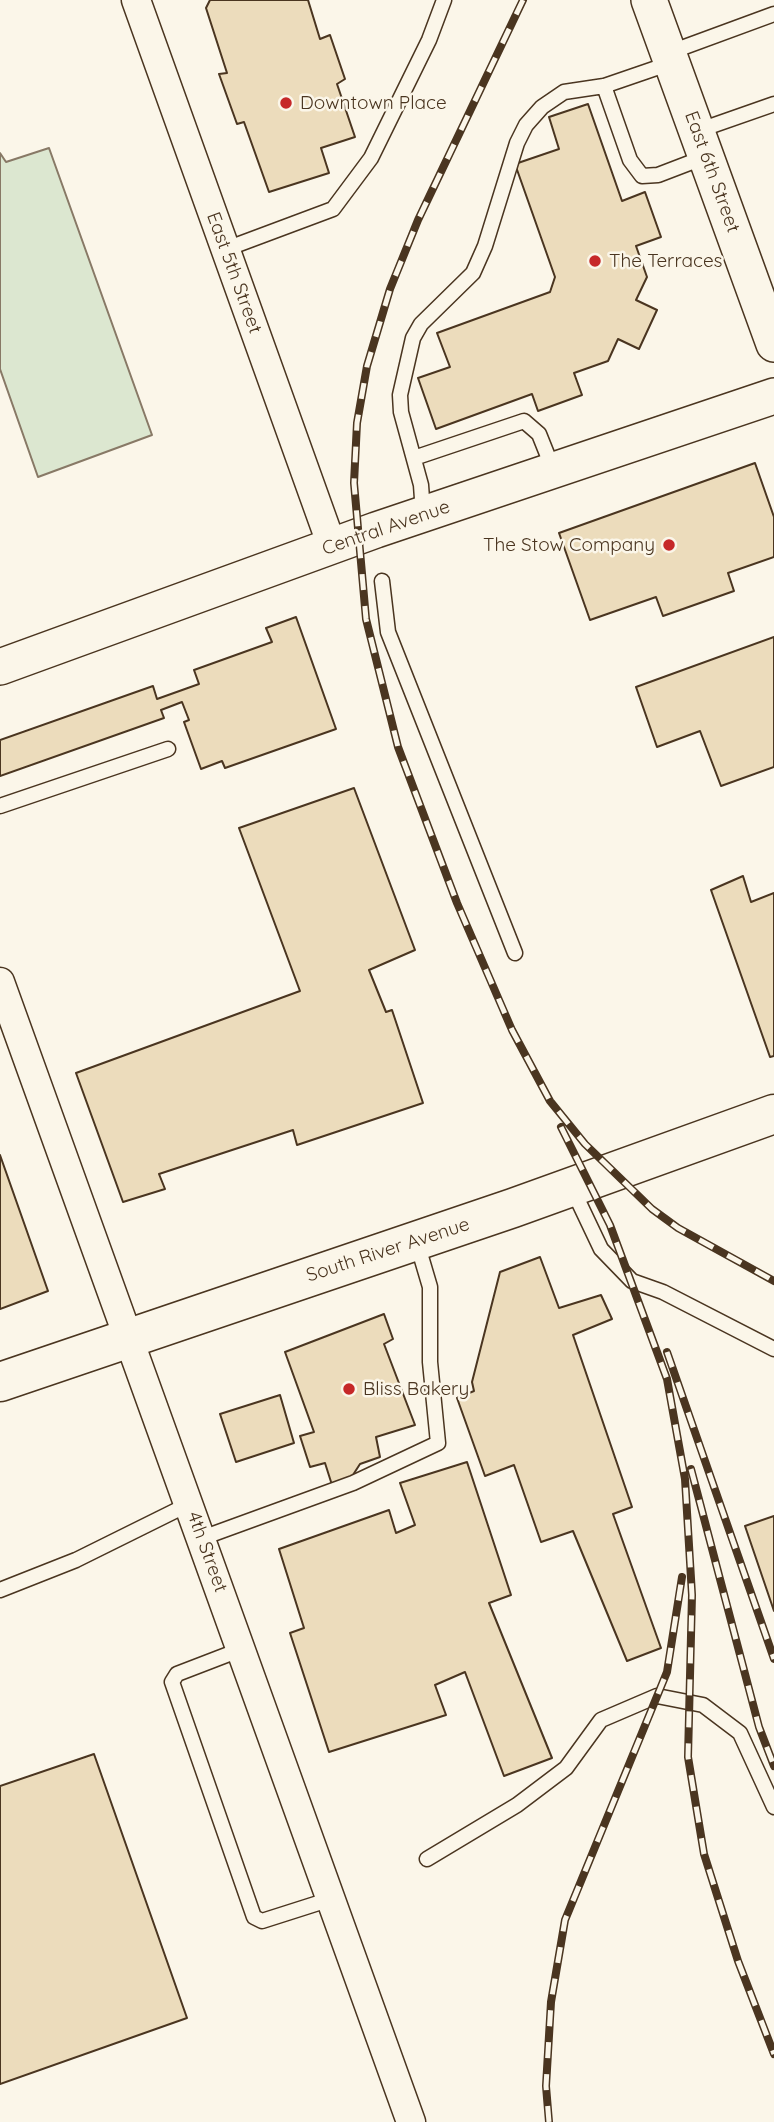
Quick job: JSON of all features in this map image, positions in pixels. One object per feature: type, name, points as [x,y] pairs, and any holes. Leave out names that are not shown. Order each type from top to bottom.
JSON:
[{"type":"main road","name":"South River Avenue","points":[[0,1382],[774,1114]]},
{"type":"street","name":"East 5th Street","points":[[136,0],[332,546]]},
{"type":"street","name":"East 6th Street","points":[[649,0],[774,344]]},
{"type":"street","name":"Central Avenue","points":[[0,667],[332,546],[774,396]]},
{"type":"street","name":"4th Street","points":[[0,982],[130,1336],[411,2122]]},
{"type":"lane","points":[[226,248],[333,209],[370,158],[429,40],[444,0]]},
{"type":"lane","points":[[422,515],[421,485],[401,412],[400,395],[413,338],[421,324],[473,273],[485,246],[517,143],[526,125],[542,107],[564,92],[604,86],[774,14]]},
{"type":"lane","points":[[604,86],[630,160],[642,176],[658,175],[701,144],[774,104]]},
{"type":"lane","points":[[414,458],[524,421],[539,434],[554,470]]},
{"type":"lane","points":[[382,581],[388,632],[515,953]]},
{"type":"lane","points":[[0,806],[168,749]]},
{"type":"lane","points":[[571,1186],[601,1249],[632,1281],[663,1292],[774,1349]]},
{"type":"lane","points":[[202,1538],[354,1483],[438,1443],[429,1362],[430,1287],[416,1240]]},
{"type":"lane","points":[[0,1590],[76,1560],[189,1504]]},
{"type":"lane","points":[[242,1649],[177,1674],[172,1682],[254,1917],[262,1921],[331,1899]]},
{"type":"lane","points":[[427,1859],[517,1805],[566,1768],[601,1720],[657,1696],[703,1705],[740,1733],[774,1807]]},
{"type":"green space","points":[[49,148],[152,435],[38,477],[0,369],[0,153],[6,162]]},
{"type":"building","name":"Downtown Place","points":[[210,0],[308,0],[320,39],[330,35],[345,79],[337,84],[355,137],[321,148],[329,173],[269,192],[244,122],[237,124],[219,74],[227,73],[206,8]]},
{"type":"building","name":"The Terraces","points":[[588,104],[622,201],[645,192],[661,237],[636,246],[647,277],[636,300],[657,310],[639,349],[618,339],[608,361],[574,373],[582,395],[538,411],[532,394],[436,429],[418,378],[450,367],[437,333],[550,292],[555,277],[515,164],[559,149],[549,117]]},
{"type":"building","name":"The Stow Company","points":[[755,463],[774,517],[774,557],[728,573],[734,591],[663,616],[656,597],[590,620],[559,533]]},
{"type":"building","points":[[296,617],[336,729],[225,768],[222,761],[201,769],[184,722],[189,720],[182,702],[161,710],[164,718],[0,776],[0,740],[153,686],[157,699],[199,684],[194,670],[272,642],[266,628]]},
{"type":"building","points":[[774,637],[774,767],[721,786],[700,731],[657,747],[636,687]]},
{"type":"building","points":[[354,788],[415,950],[369,970],[386,1012],[392,1010],[423,1103],[297,1145],[293,1130],[159,1174],[165,1189],[123,1202],[76,1073],[300,991],[239,828]]},
{"type":"building","points":[[743,876],[751,902],[774,893],[774,1056],[770,1057],[711,890]]},
{"type":"building","points":[[0,1155],[48,1291],[0,1309]]},
{"type":"building","points":[[540,1257],[559,1308],[601,1295],[612,1319],[573,1335],[632,1507],[613,1514],[661,1648],[627,1661],[573,1531],[541,1542],[514,1465],[485,1476],[457,1398],[474,1391],[472,1382],[500,1272]]},
{"type":"building","name":"Bliss Bakery","points":[[384,1314],[393,1339],[384,1344],[415,1425],[376,1437],[380,1457],[360,1464],[351,1478],[332,1485],[325,1463],[310,1467],[300,1436],[314,1432],[285,1352]]},
{"type":"building","points":[[280,1395],[294,1443],[236,1462],[220,1414]]},
{"type":"building","points":[[467,1462],[511,1595],[489,1603],[552,1758],[504,1776],[465,1672],[435,1685],[446,1715],[329,1752],[290,1633],[304,1628],[279,1549],[389,1510],[396,1533],[415,1525],[400,1483]]},
{"type":"building","points":[[774,1516],[774,1611],[745,1526]]},
{"type":"building","points":[[94,1754],[187,2018],[0,2084],[0,1786]]},
{"type":"railway","points":[[523,0],[418,220],[390,289],[367,366],[357,423],[354,483],[366,619],[398,747],[457,903],[512,1030],[550,1101],[585,1144],[652,1209],[678,1228],[774,1281]]},
{"type":"railway","points":[[561,1127],[610,1225],[667,1379],[685,1479],[692,1595],[688,1757],[704,1854],[738,1961],[774,2054]]},
{"type":"railway","points":[[667,1352],[774,1659]]},
{"type":"railway","points":[[691,1469],[759,1727],[774,1766]]},
{"type":"railway","points":[[549,2122],[546,2086],[551,2002],[565,1920],[667,1672],[682,1577]]},
{"type":"place","name":"Downtown Place","points":[[286,103]]},
{"type":"place","name":"The Terraces","points":[[595,261]]},
{"type":"place","name":"The Stow Company","points":[[669,545]]},
{"type":"place","name":"Bliss Bakery","points":[[349,1389]]}]
